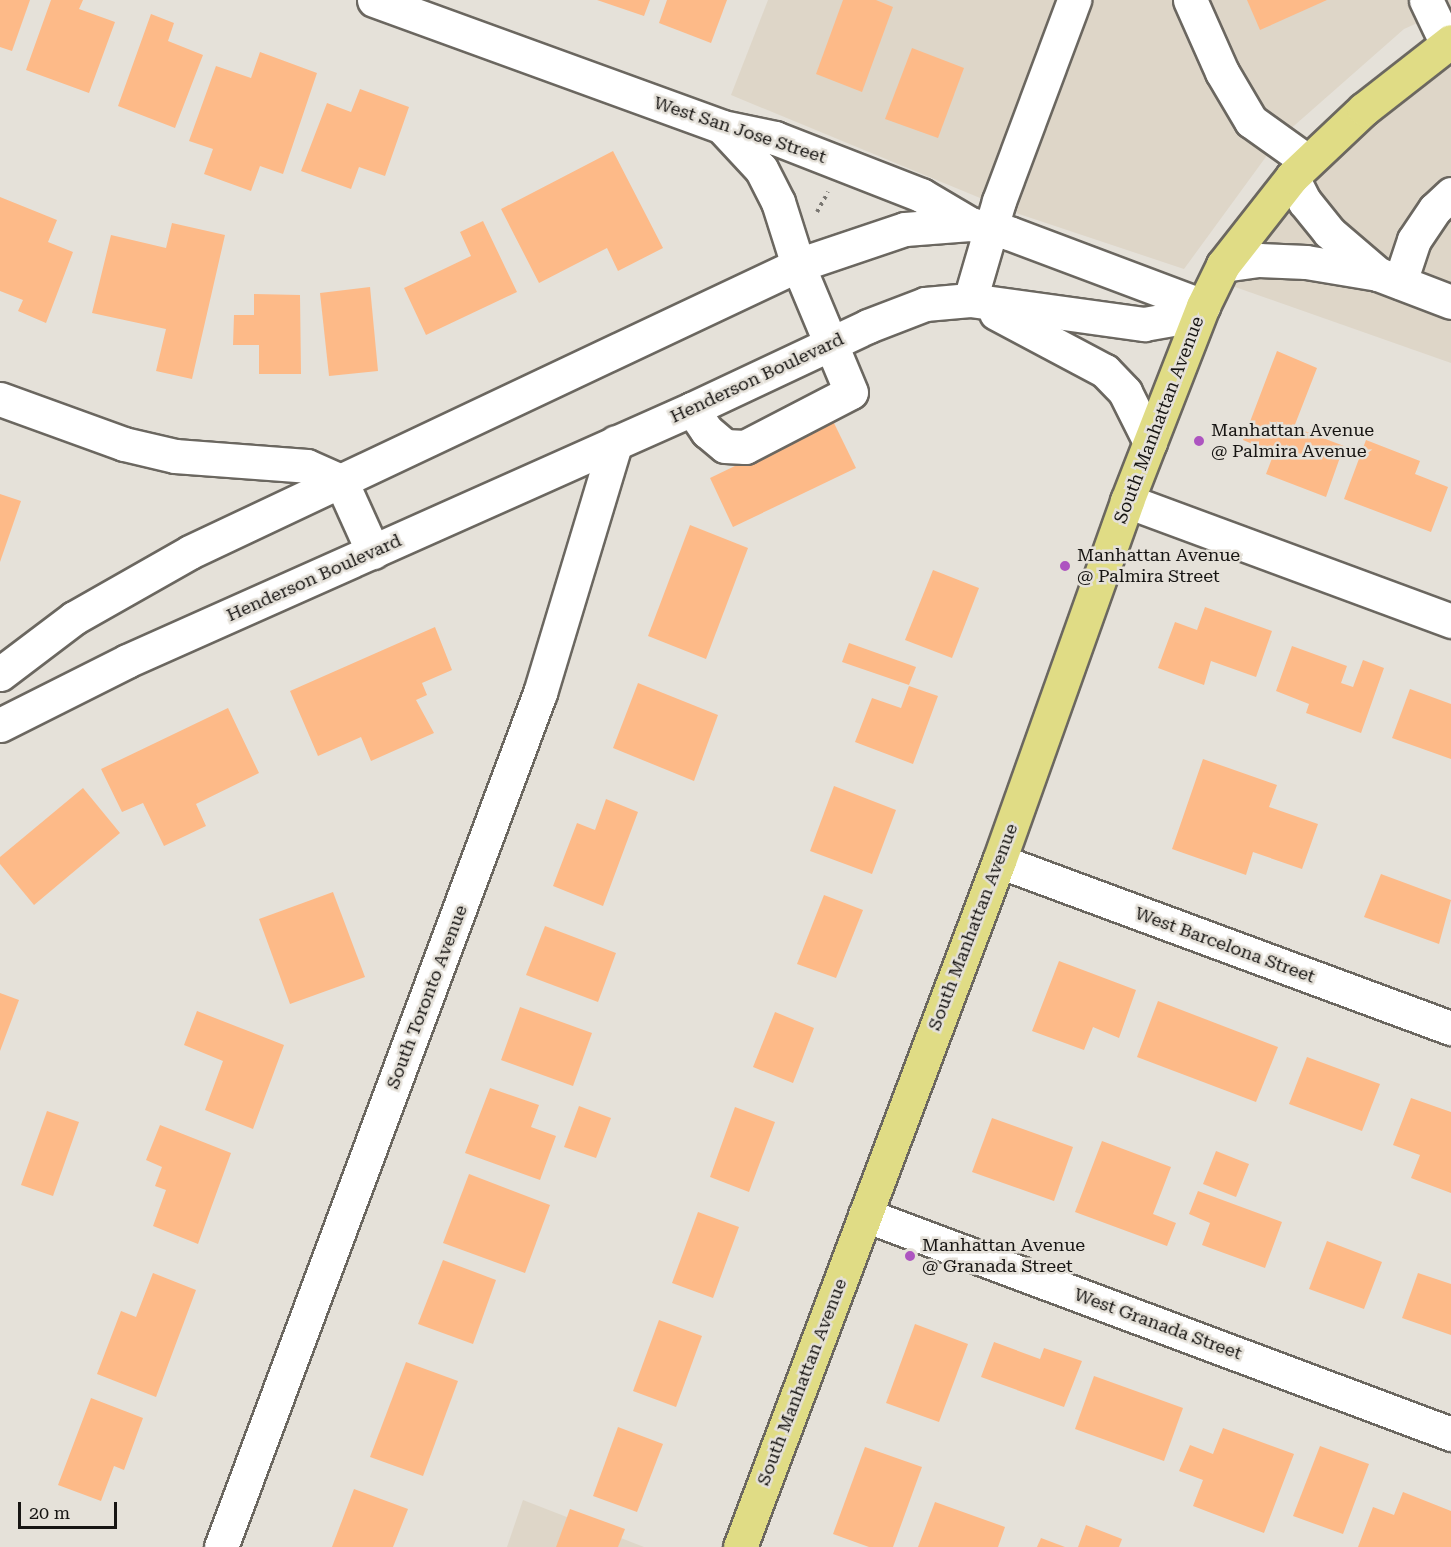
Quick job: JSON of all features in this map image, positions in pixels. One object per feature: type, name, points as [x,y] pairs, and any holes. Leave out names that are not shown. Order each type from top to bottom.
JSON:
[{"type":"main road","points":[[1203,306],[1223,265],[1299,169],[1364,109],[1449,43]]},
{"type":"main road","name":"South Manhattan Avenue","points":[[740,1547],[999,861],[1127,501],[1203,306]]},
{"type":"street","name":"West San Jose Street","points":[[374,0],[722,127],[775,138],[911,191],[980,225],[1203,306]]},
{"type":"street","points":[[1074,0],[980,225],[970,300],[1070,349],[1105,371],[1125,392],[1150,441]]},
{"type":"street","points":[[1190,0],[1222,72],[1251,121],[1299,169],[1305,202],[1329,232],[1389,278]]},
{"type":"street","points":[[1426,0],[1449,43]]},
{"type":"street","points":[[692,409],[707,431],[725,446],[745,447],[851,392],[798,265],[778,202],[760,169],[722,127]]},
{"type":"street","points":[[1389,278],[1435,209],[1451,194]]},
{"type":"street","points":[[0,674],[74,618],[180,558],[798,265],[905,229],[980,225]]},
{"type":"street","points":[[1223,265],[1306,261],[1389,278],[1451,302]]},
{"type":"street","name":"Henderson Boulevard","points":[[0,725],[127,661],[692,409],[831,344],[925,304],[970,300],[1144,324],[1173,319],[1203,306]]},
{"type":"street","points":[[0,399],[124,444],[175,456],[307,466],[341,481],[373,552]]},
{"type":"street","name":"South Toronto Avenue","points":[[221,1547],[540,693],[616,442]]},
{"type":"street","points":[[1127,501],[1451,621]]},
{"type":"street","name":"West Barcelona Street","points":[[999,861],[1451,1028]]},
{"type":"street","name":"West Granada Street","points":[[865,1215],[1451,1434]]},
{"type":"path","points":[[811,221],[832,185]]},
{"type":"shaded area","points":[[768,0],[1056,0],[985,200],[731,95]]},
{"type":"shaded area","points":[[1093,0],[1451,0],[1451,8],[1404,29],[1279,139],[1184,269],[1016,213]]},
{"type":"shaded area","points":[[1451,48],[1451,363],[1218,281],[1268,208]]},
{"type":"shaded area","points":[[523,1500],[644,1547],[507,1547]]},
{"type":"building","points":[[0,0],[30,0],[12,51],[0,47]]},
{"type":"building","points":[[51,0],[83,0],[79,9],[115,22],[89,93],[26,70]]},
{"type":"building","points":[[597,0],[650,0],[644,16]]},
{"type":"building","points":[[667,0],[727,0],[711,43],[659,23]]},
{"type":"building","points":[[843,0],[876,0],[893,7],[862,92],[816,74]]},
{"type":"building","points":[[1247,0],[1327,0],[1260,30]]},
{"type":"building","points":[[151,14],[174,23],[168,41],[203,55],[175,128],[118,106]]},
{"type":"building","points":[[912,48],[964,68],[938,138],[885,119]]},
{"type":"building","points":[[260,52],[317,73],[283,174],[260,166],[251,191],[204,174],[213,149],[189,141],[216,66],[251,78]]},
{"type":"building","points":[[360,89],[409,107],[385,176],[359,167],[351,189],[301,171],[327,103],[351,112]]},
{"type":"building","points":[[613,151],[663,248],[618,271],[607,248],[539,283],[501,209]]},
{"type":"building","points":[[0,197],[57,220],[48,242],[73,252],[46,323],[18,311],[23,300],[0,291]]},
{"type":"building","points":[[483,221],[517,292],[426,335],[404,288],[471,256],[460,232]]},
{"type":"building","points":[[172,223],[225,235],[192,379],[156,371],[166,329],[92,313],[111,235],[166,248]]},
{"type":"building","points":[[370,287],[378,371],[329,376],[320,293]]},
{"type":"building","points":[[254,294],[300,295],[301,374],[259,374],[259,345],[233,345],[234,315],[254,315]]},
{"type":"building","points":[[1277,351],[1317,368],[1294,427],[1344,446],[1326,497],[1266,474],[1274,453],[1243,440]]},
{"type":"building","points":[[832,419],[856,468],[733,527],[710,478]]},
{"type":"building","points":[[1366,440],[1420,461],[1415,474],[1448,487],[1431,532],[1344,499]]},
{"type":"building","points":[[0,494],[21,501],[0,562]]},
{"type":"building","points":[[690,525],[748,548],[706,659],[648,636]]},
{"type":"building","points":[[933,570],[979,588],[952,658],[905,640]]},
{"type":"building","points":[[1205,607],[1272,631],[1256,677],[1211,661],[1204,685],[1158,668],[1175,622],[1197,630]]},
{"type":"building","points":[[435,627],[452,670],[422,683],[427,695],[416,700],[434,733],[371,761],[361,737],[318,756],[290,691]]},
{"type":"building","points":[[849,643],[916,667],[909,685],[842,662]]},
{"type":"building","points":[[1292,646],[1347,666],[1341,683],[1353,687],[1363,660],[1384,668],[1361,733],[1306,713],[1309,704],[1276,691]]},
{"type":"building","points":[[638,683],[718,715],[694,781],[613,748]]},
{"type":"building","points":[[909,686],[938,696],[913,764],[855,742],[872,698],[901,708]]},
{"type":"building","points":[[1410,689],[1451,704],[1451,759],[1392,738]]},
{"type":"building","points":[[228,708],[259,773],[196,804],[206,826],[164,846],[143,803],[122,812],[101,769]]},
{"type":"building","points":[[1203,759],[1277,785],[1269,807],[1318,824],[1302,869],[1253,852],[1246,875],[1172,849]]},
{"type":"building","points":[[834,786],[896,810],[872,874],[810,851]]},
{"type":"building","points":[[83,788],[120,833],[34,905],[0,864],[0,857]]},
{"type":"building","points":[[606,799],[638,812],[603,906],[553,886],[577,823],[595,830]]},
{"type":"building","points":[[1381,874],[1451,900],[1439,944],[1364,917]]},
{"type":"building","points":[[333,892],[365,977],[290,1004],[259,919]]},
{"type":"building","points":[[824,895],[863,910],[836,978],[797,964]]},
{"type":"building","points":[[545,926],[616,953],[598,1002],[526,975]]},
{"type":"building","points":[[1059,961],[1136,990],[1119,1038],[1093,1027],[1084,1050],[1032,1031]]},
{"type":"building","points":[[0,993],[19,1000],[0,1051]]},
{"type":"building","points":[[1158,1001],[1278,1047],[1256,1102],[1137,1057]]},
{"type":"building","points":[[520,1007],[592,1033],[573,1086],[501,1060]]},
{"type":"building","points":[[197,1011],[284,1045],[253,1129],[205,1110],[223,1061],[184,1045]]},
{"type":"building","points":[[775,1012],[814,1028],[793,1083],[753,1067]]},
{"type":"building","points":[[1307,1057],[1380,1084],[1362,1131],[1289,1104]]},
{"type":"building","points":[[490,1088],[539,1105],[531,1127],[556,1136],[540,1180],[465,1153]]},
{"type":"building","points":[[1411,1098],[1451,1112],[1451,1193],[1411,1178],[1420,1155],[1393,1145]]},
{"type":"building","points":[[579,1106],[611,1118],[596,1158],[564,1147]]},
{"type":"building","points":[[735,1107],[775,1122],[749,1192],[710,1177]]},
{"type":"building","points":[[47,1111],[79,1122],[53,1196],[21,1185]]},
{"type":"building","points":[[992,1118],[1073,1147],[1054,1201],[972,1172]]},
{"type":"building","points":[[160,1125],[231,1153],[198,1244],[153,1226],[166,1190],[155,1186],[162,1167],[146,1160]]},
{"type":"building","points":[[1102,1141],[1171,1167],[1153,1214],[1176,1223],[1167,1246],[1075,1212]]},
{"type":"building","points":[[1216,1151],[1249,1164],[1236,1197],[1203,1184]]},
{"type":"building","points":[[469,1174],[550,1205],[525,1273],[443,1243]]},
{"type":"building","points":[[1198,1191],[1282,1222],[1265,1268],[1202,1245],[1210,1223],[1189,1214]]},
{"type":"building","points":[[698,1212],[739,1227],[713,1298],[672,1283]]},
{"type":"building","points":[[1327,1241],[1382,1262],[1364,1309],[1309,1289]]},
{"type":"building","points":[[443,1260],[496,1280],[473,1344],[418,1324]]},
{"type":"building","points":[[153,1273],[196,1290],[156,1397],[97,1374],[121,1311],[136,1317]]},
{"type":"building","points":[[1418,1273],[1451,1284],[1451,1335],[1402,1318]]},
{"type":"building","points":[[659,1320],[702,1336],[676,1407],[633,1391]]},
{"type":"building","points":[[915,1324],[968,1344],[939,1422],[886,1403]]},
{"type":"building","points":[[994,1342],[1040,1359],[1044,1348],[1082,1361],[1064,1407],[981,1377]]},
{"type":"building","points":[[406,1362],[458,1381],[423,1476],[370,1457]]},
{"type":"building","points":[[1094,1376],[1183,1408],[1164,1461],[1075,1429]]},
{"type":"building","points":[[91,1398],[143,1418],[124,1470],[114,1466],[101,1501],[58,1485]]},
{"type":"building","points":[[618,1427],[663,1444],[637,1512],[593,1496]]},
{"type":"building","points":[[1223,1428],[1294,1454],[1264,1533],[1193,1506],[1203,1480],[1179,1471],[1190,1445],[1213,1454]]},
{"type":"building","points":[[1320,1446],[1369,1464],[1343,1534],[1293,1516]]},
{"type":"building","points":[[865,1447],[922,1467],[893,1547],[869,1547],[833,1534]]},
{"type":"building","points":[[354,1489],[408,1509],[393,1547],[332,1547]]},
{"type":"building","points":[[1403,1492],[1451,1511],[1451,1547],[1358,1547],[1373,1507],[1394,1515]]},
{"type":"building","points":[[935,1502],[1005,1527],[998,1547],[918,1547]]},
{"type":"building","points":[[570,1509],[625,1529],[618,1547],[556,1547]]},
{"type":"building","points":[[1086,1525],[1122,1539],[1119,1547],[1078,1547]]},
{"type":"building","points":[[1041,1538],[1065,1547],[1037,1547]]},
{"type":"place","name":"Manhattan Avenue @ Palmira Avenue","points":[[1199,441]]},
{"type":"place","name":"Manhattan Avenue @ Palmira Street","points":[[1065,566]]},
{"type":"place","name":"Manhattan Avenue @ Granada Street","points":[[910,1256]]}]
